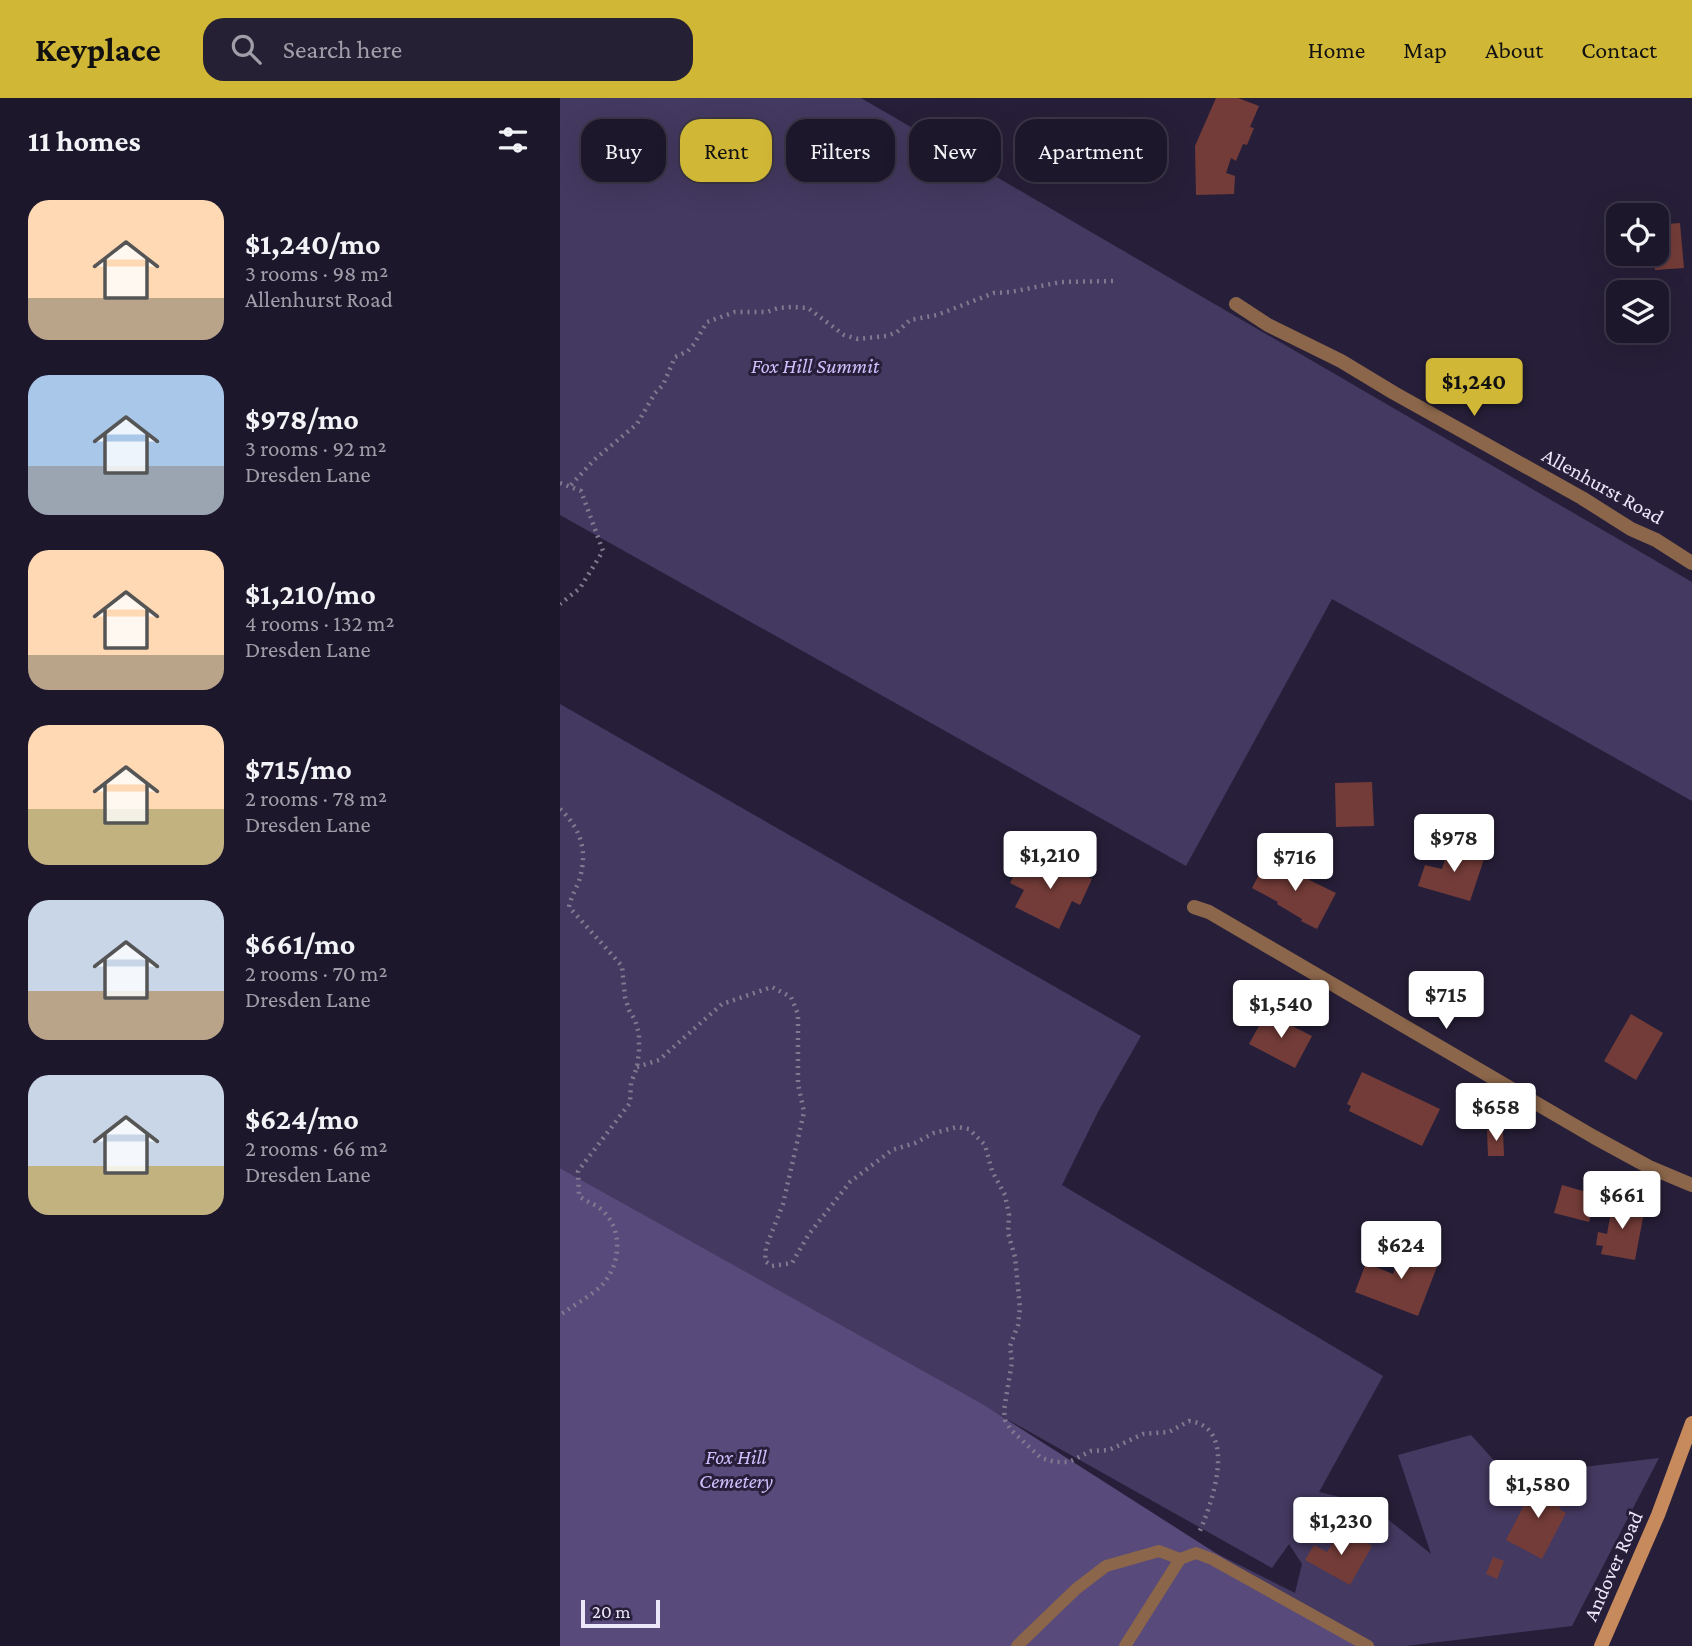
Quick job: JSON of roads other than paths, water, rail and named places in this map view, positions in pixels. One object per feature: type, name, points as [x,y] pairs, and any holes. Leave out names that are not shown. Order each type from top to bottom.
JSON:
[{"type":"main road","name":"Andover Road","points":[[1601,1646],[1658,1515],[1692,1423]]},
{"type":"street","name":"Allenhurst Road","points":[[1236,304],[1268,324],[1341,361],[1692,563]]},
{"type":"street","points":[[1194,907],[1209,912],[1594,1137],[1649,1167],[1692,1185]]},
{"type":"lane","points":[[1017,1646],[1076,1589],[1106,1566],[1159,1551],[1180,1559]]},
{"type":"lane","points":[[1125,1646],[1180,1559],[1196,1553],[1212,1559],[1368,1646]]},
{"type":"park label","name":"Fox Hill Summit","points":[[815,366]]},
{"type":"park label","name":"Fox Hill Cemetery","points":[[736,1469]]}]
